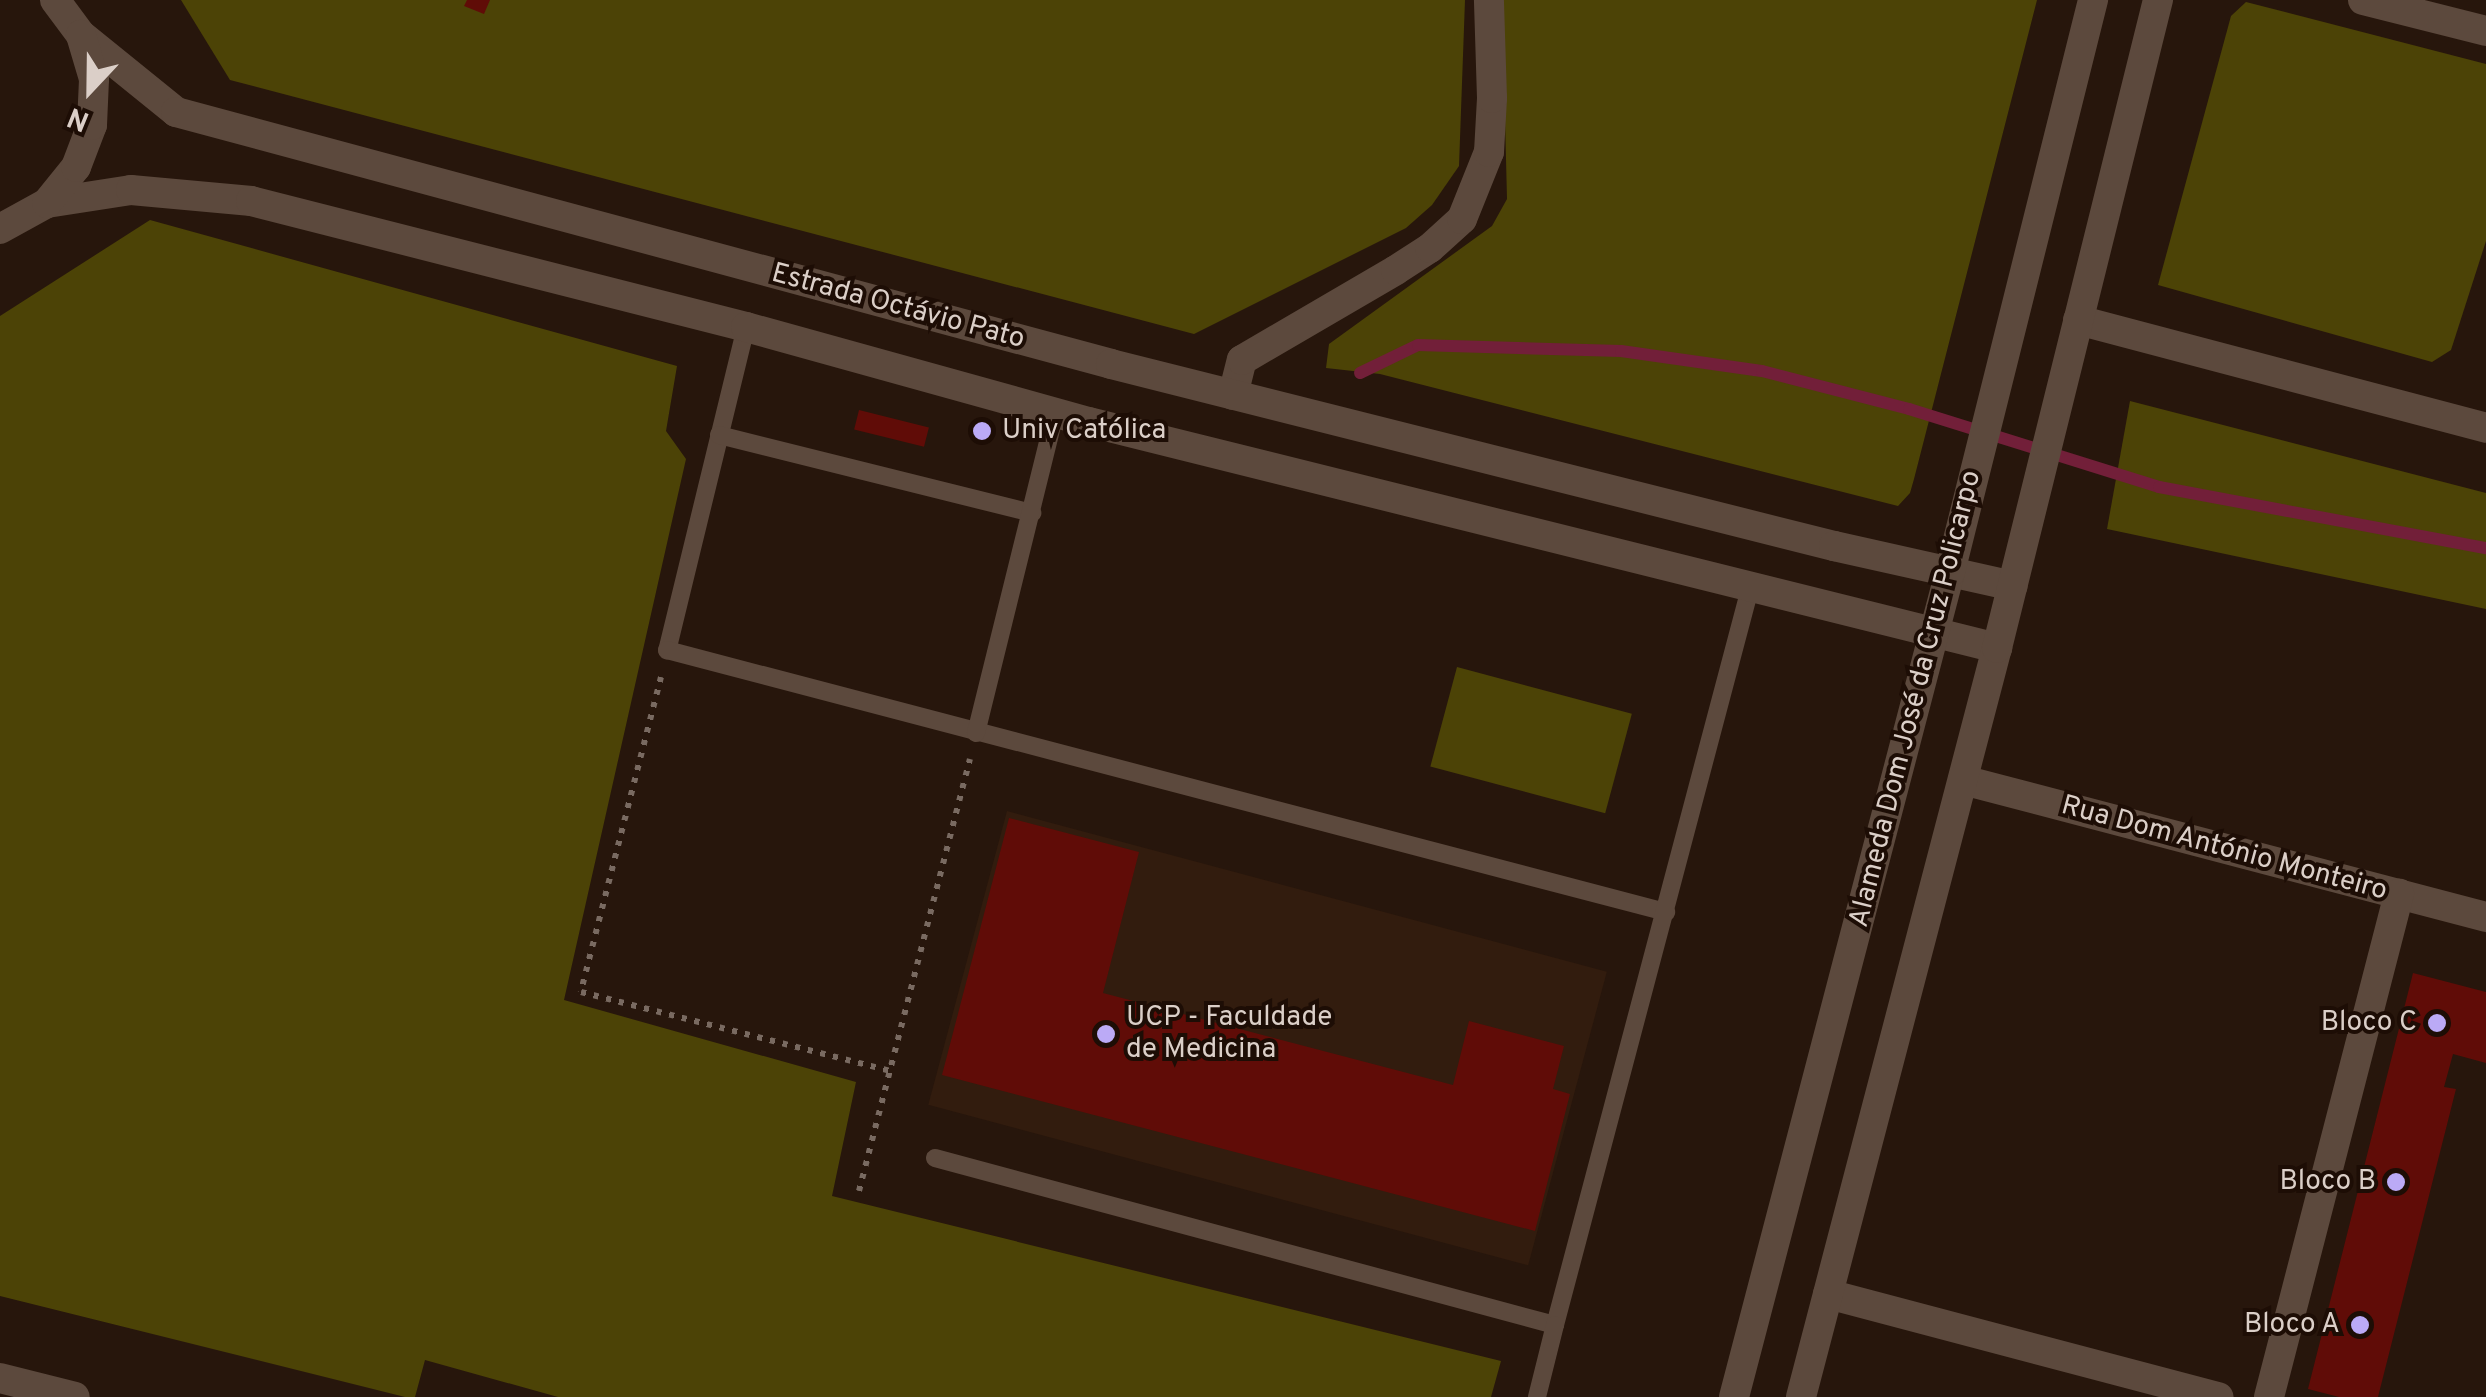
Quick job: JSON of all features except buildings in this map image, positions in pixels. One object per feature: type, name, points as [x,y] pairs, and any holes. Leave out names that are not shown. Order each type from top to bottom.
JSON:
[{"type":"street","name":"Estrada Octávio Pato","points":[[55,0],[81,35],[176,112],[1233,395],[2013,586]]},
{"type":"street","points":[[1233,395],[1242,360],[1408,262],[1462,219],[1489,152],[1489,0]]},
{"type":"street","name":"Alameda Dom José da Cruz Policarpo","points":[[1734,1397],[1950,572],[2093,0]]},
{"type":"street","points":[[1802,1397],[2013,586],[2158,0]]},
{"type":"street","points":[[2363,0],[2486,31]]},
{"type":"street","name":"Estrada Octávio Pato","points":[[47,203],[76,167],[92,125],[94,79],[81,35]]},
{"type":"street","name":"Estrada Octávio Pato","points":[[0,229],[47,203],[131,190],[251,201],[746,328],[1056,413],[1997,648]]},
{"type":"street","points":[[2078,320],[2486,428]]},
{"type":"street","name":"Rua Dom António Monteiro","points":[[1963,780],[2486,917]]},
{"type":"street","points":[[2269,1397],[2398,894]]},
{"type":"street","points":[[1828,1294],[2219,1397]]},
{"type":"street","points":[[0,1378],[75,1397]]},
{"type":"lane","points":[[746,328],[667,650],[1666,912]]},
{"type":"lane","points":[[976,733],[1056,413]]},
{"type":"lane","points":[[719,435],[1032,513]]},
{"type":"lane","points":[[1537,1397],[1752,585]]},
{"type":"lane","points":[[935,1158],[1555,1326]]},
{"type":"path","points":[[667,650],[581,992],[890,1071]]},
{"type":"path","points":[[859,1191],[976,733]]},
{"type":"shaded area","points":[[181,0],[1465,0],[1459,166],[1432,205],[1406,228],[1194,334],[230,80]]},
{"type":"shaded area","points":[[1502,0],[2037,0],[1914,479],[1910,493],[1898,506],[1380,374],[1326,368],[1329,344],[1492,226],[1507,199]]},
{"type":"shaded area","points":[[2246,2],[2486,64],[2486,241],[2451,350],[2432,362],[2158,285],[2231,16]]},
{"type":"shaded area","points":[[150,220],[677,366],[666,431],[686,459],[564,1000],[856,1082],[832,1196],[1501,1361],[1491,1397],[558,1397],[425,1360],[415,1397],[405,1397],[0,1296],[0,316]]},
{"type":"shaded area","points":[[2130,401],[2486,493],[2486,609],[2107,529]]},
{"type":"shaded area","points":[[1457,667],[1632,714],[1605,813],[1430,766]]},
{"type":"shaded area","points":[[1007,811],[1607,972],[1528,1265],[928,1105]]},
{"type":"waterway","points":[[1360,373],[1418,345],[1621,351],[1762,371],[1909,409],[2159,487],[2486,548]]},
{"type":"place","name":"Univ Católica","points":[[982,431]]},
{"type":"place","name":"Bloco C","points":[[2437,1023]]},
{"type":"place","name":"UCP - Faculdade de Medicina","points":[[1106,1034]]},
{"type":"place","name":"Bloco B","points":[[2396,1182]]},
{"type":"place","name":"Bloco A","points":[[2360,1325]]}]
